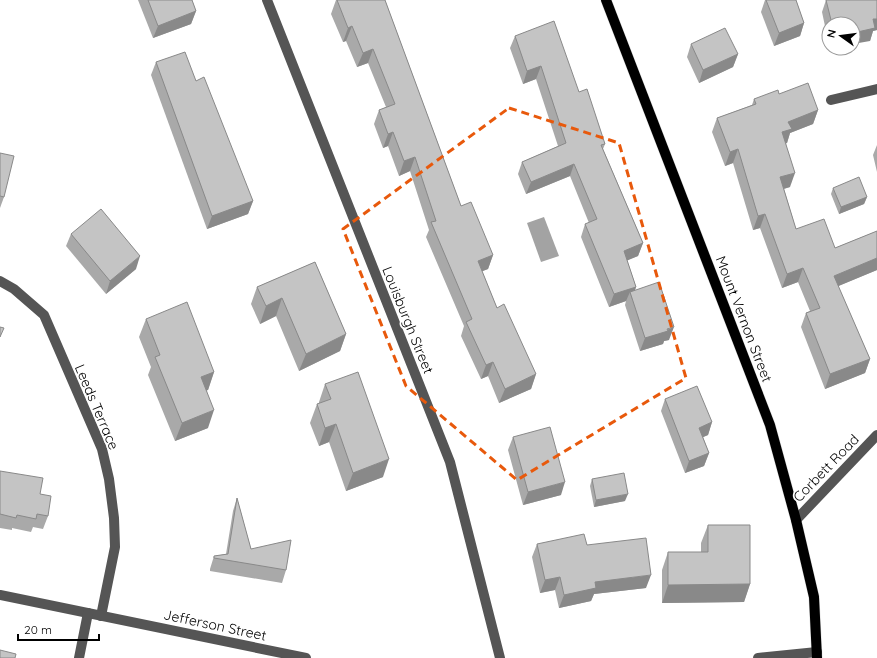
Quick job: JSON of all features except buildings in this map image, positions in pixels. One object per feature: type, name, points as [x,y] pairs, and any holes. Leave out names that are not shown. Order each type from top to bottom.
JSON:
[{"type":"main road","name":"Mount Vernon Street","points":[[606,0],[770,426],[796,520],[814,597],[817,655]]},
{"type":"street","name":"Louisburgh Street","points":[[267,0],[450,462],[500,658]]},
{"type":"street","points":[[831,100],[877,89]]},
{"type":"street","name":"Leeds Terrace","points":[[0,281],[14,289],[44,315],[102,450],[109,479],[114,518],[115,547],[101,616]]},
{"type":"street","name":"Corbett Road","points":[[796,520],[877,436]]},
{"type":"street","name":"Jefferson Street","points":[[0,595],[306,658]]},
{"type":"street","points":[[79,658],[88,613]]},
{"type":"street","points":[[758,658],[817,655]]},
{"type":"highlighted area","points":[[509,108],[619,143],[686,378],[517,480],[406,386],[343,229]]},
{"type":"shaded area","points":[[544,217],[559,256],[541,262],[527,223]]}]
